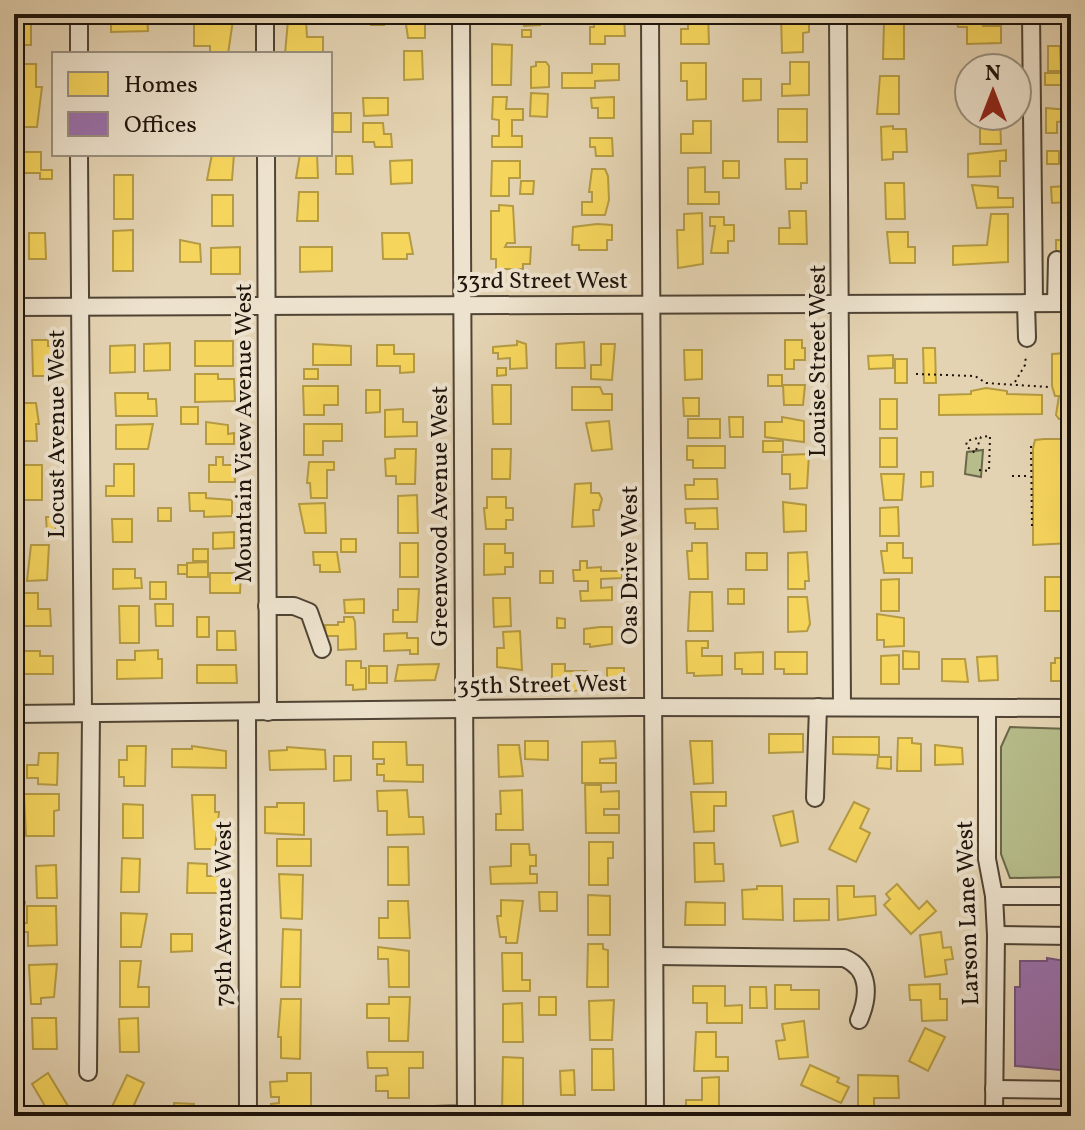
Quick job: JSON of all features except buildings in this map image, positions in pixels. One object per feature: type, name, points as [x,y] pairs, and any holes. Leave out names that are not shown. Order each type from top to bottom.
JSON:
[{"type":"street","points":[[79,14],[79,52]]},
{"type":"street","points":[[265,14],[265,52]]},
{"type":"street","name":"Greenwood Avenue West","points":[[461,14],[466,1114]]},
{"type":"street","name":"Oas Drive West","points":[[650,14],[655,1116]]},
{"type":"street","name":"Louise Street West","points":[[838,14],[842,707]]},
{"type":"street","points":[[1027,338],[1030,303],[1031,14]]},
{"type":"street","name":"Locust Avenue West","points":[[79,156],[87,713],[88,1072]]},
{"type":"street","name":"Mountain View Avenue West","points":[[266,156],[268,712]]},
{"type":"street","points":[[1057,260],[1064,303]]},
{"type":"street","name":"33rd Street West","points":[[14,307],[1064,303]]},
{"type":"street","points":[[267,606],[294,606],[309,612],[322,649]]},
{"type":"street","points":[[815,798],[818,707]]},
{"type":"street","name":"Larson Lane West","points":[[987,708],[987,859],[994,896],[996,935],[994,1116]]},
{"type":"street","name":"35th Street West","points":[[14,714],[462,709],[1071,708]]},
{"type":"street","name":"79th Avenue West","points":[[247,712],[248,1116]]},
{"type":"street","points":[[994,896],[1071,896]]},
{"type":"street","points":[[996,935],[1071,936]]},
{"type":"street","points":[[656,956],[844,958],[859,968],[865,982],[866,1002],[859,1020]]},
{"type":"street","points":[[994,1089],[1071,1090]]},
{"type":"street","points":[[403,1116],[466,1114]]},
{"type":"path","points":[[1015,383],[1025,365],[1027,338]]},
{"type":"path","points":[[916,374],[975,376],[986,383],[1049,387]]},
{"type":"path","points":[[979,470],[989,471],[990,436],[981,437]]},
{"type":"path","points":[[1031,446],[1032,528]]},
{"type":"path","points":[[1012,476],[1031,476]]},
{"type":"green space","points":[[983,450],[981,477],[965,474],[967,452]]},
{"type":"green space","points":[[1010,727],[1071,729],[1071,877],[1010,878],[1001,854],[1001,747]]}]
